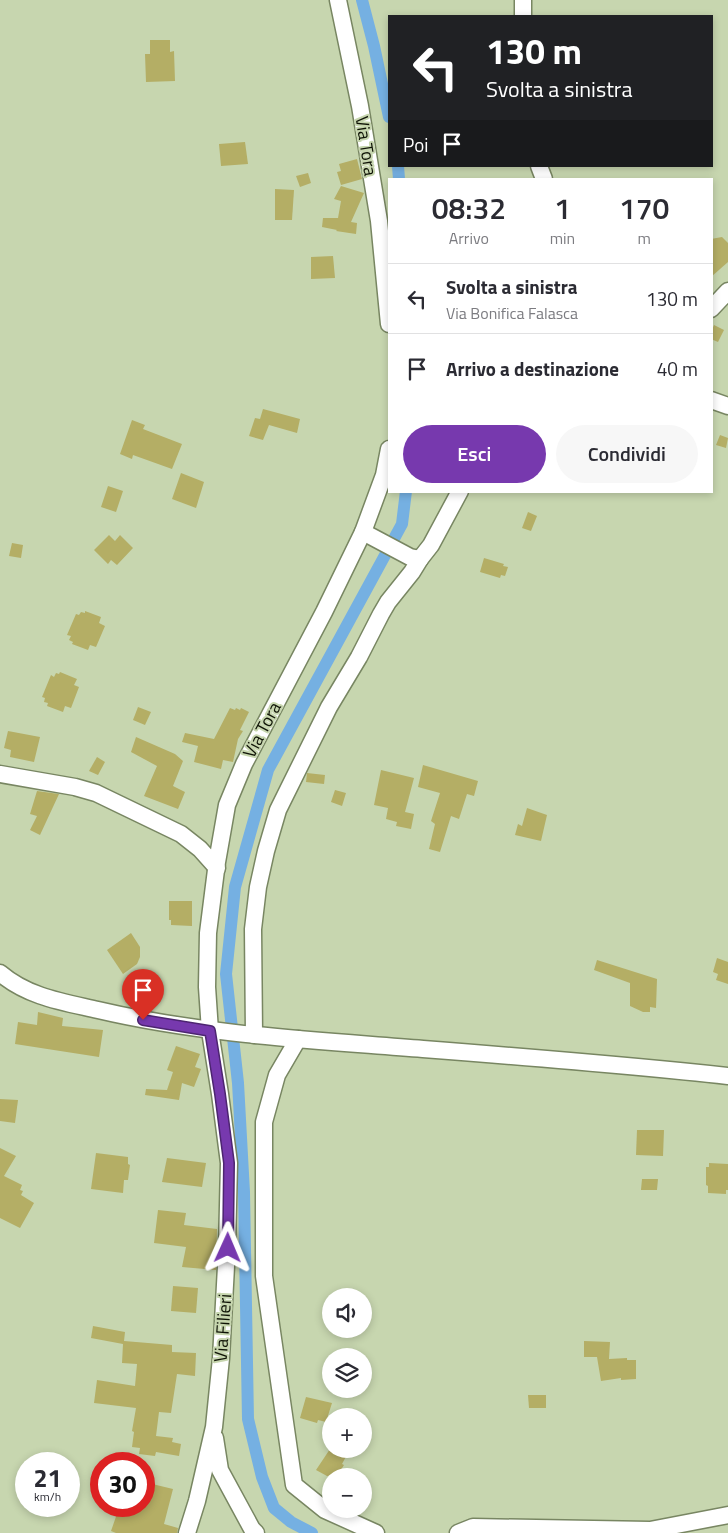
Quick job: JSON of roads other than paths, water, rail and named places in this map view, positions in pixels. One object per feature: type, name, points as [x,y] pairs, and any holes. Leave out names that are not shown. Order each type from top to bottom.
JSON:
[{"type":"street","name":"Via Tora","points":[[338,0],[360,106],[379,221],[388,314]]},
{"type":"street","points":[[523,0],[523,15]]},
{"type":"street","points":[[713,307],[728,291]]},
{"type":"street","points":[[713,401],[728,406]]},
{"type":"street","name":"Via Tora","points":[[215,1031],[207,987],[208,933],[216,868],[227,805],[244,764],[365,534],[384,475],[388,454]]},
{"type":"street","points":[[250,1034],[253,929],[258,887],[278,810],[329,707],[360,657],[384,608],[415,558],[431,545],[459,493]]},
{"type":"street","points":[[365,534],[415,558]]},
{"type":"street","points":[[0,774],[96,792],[181,834],[200,849],[216,868]]},
{"type":"street","points":[[0,973],[8,980],[42,998],[127,1017],[215,1031],[627,1065],[728,1076]]},
{"type":"street","name":"Via Filieri","points":[[187,1533],[197,1500],[214,1427],[221,1358],[229,1163],[220,1094],[215,1031]]},
{"type":"street","points":[[298,1039],[277,1075],[264,1122],[264,1276],[294,1485],[325,1510],[376,1533]]},
{"type":"street","points":[[214,1427],[220,1470],[239,1507],[256,1533]]},
{"type":"street","points":[[458,1533],[474,1527],[650,1530],[728,1515]]},
{"type":"waterway","points":[[362,0],[388,112]]},
{"type":"waterway","points":[[398,167],[399,178]]},
{"type":"waterway","points":[[312,1533],[291,1522],[274,1508],[262,1477],[248,1419],[244,1192],[238,1083],[226,974],[235,887],[268,770],[402,524],[406,493]]}]
